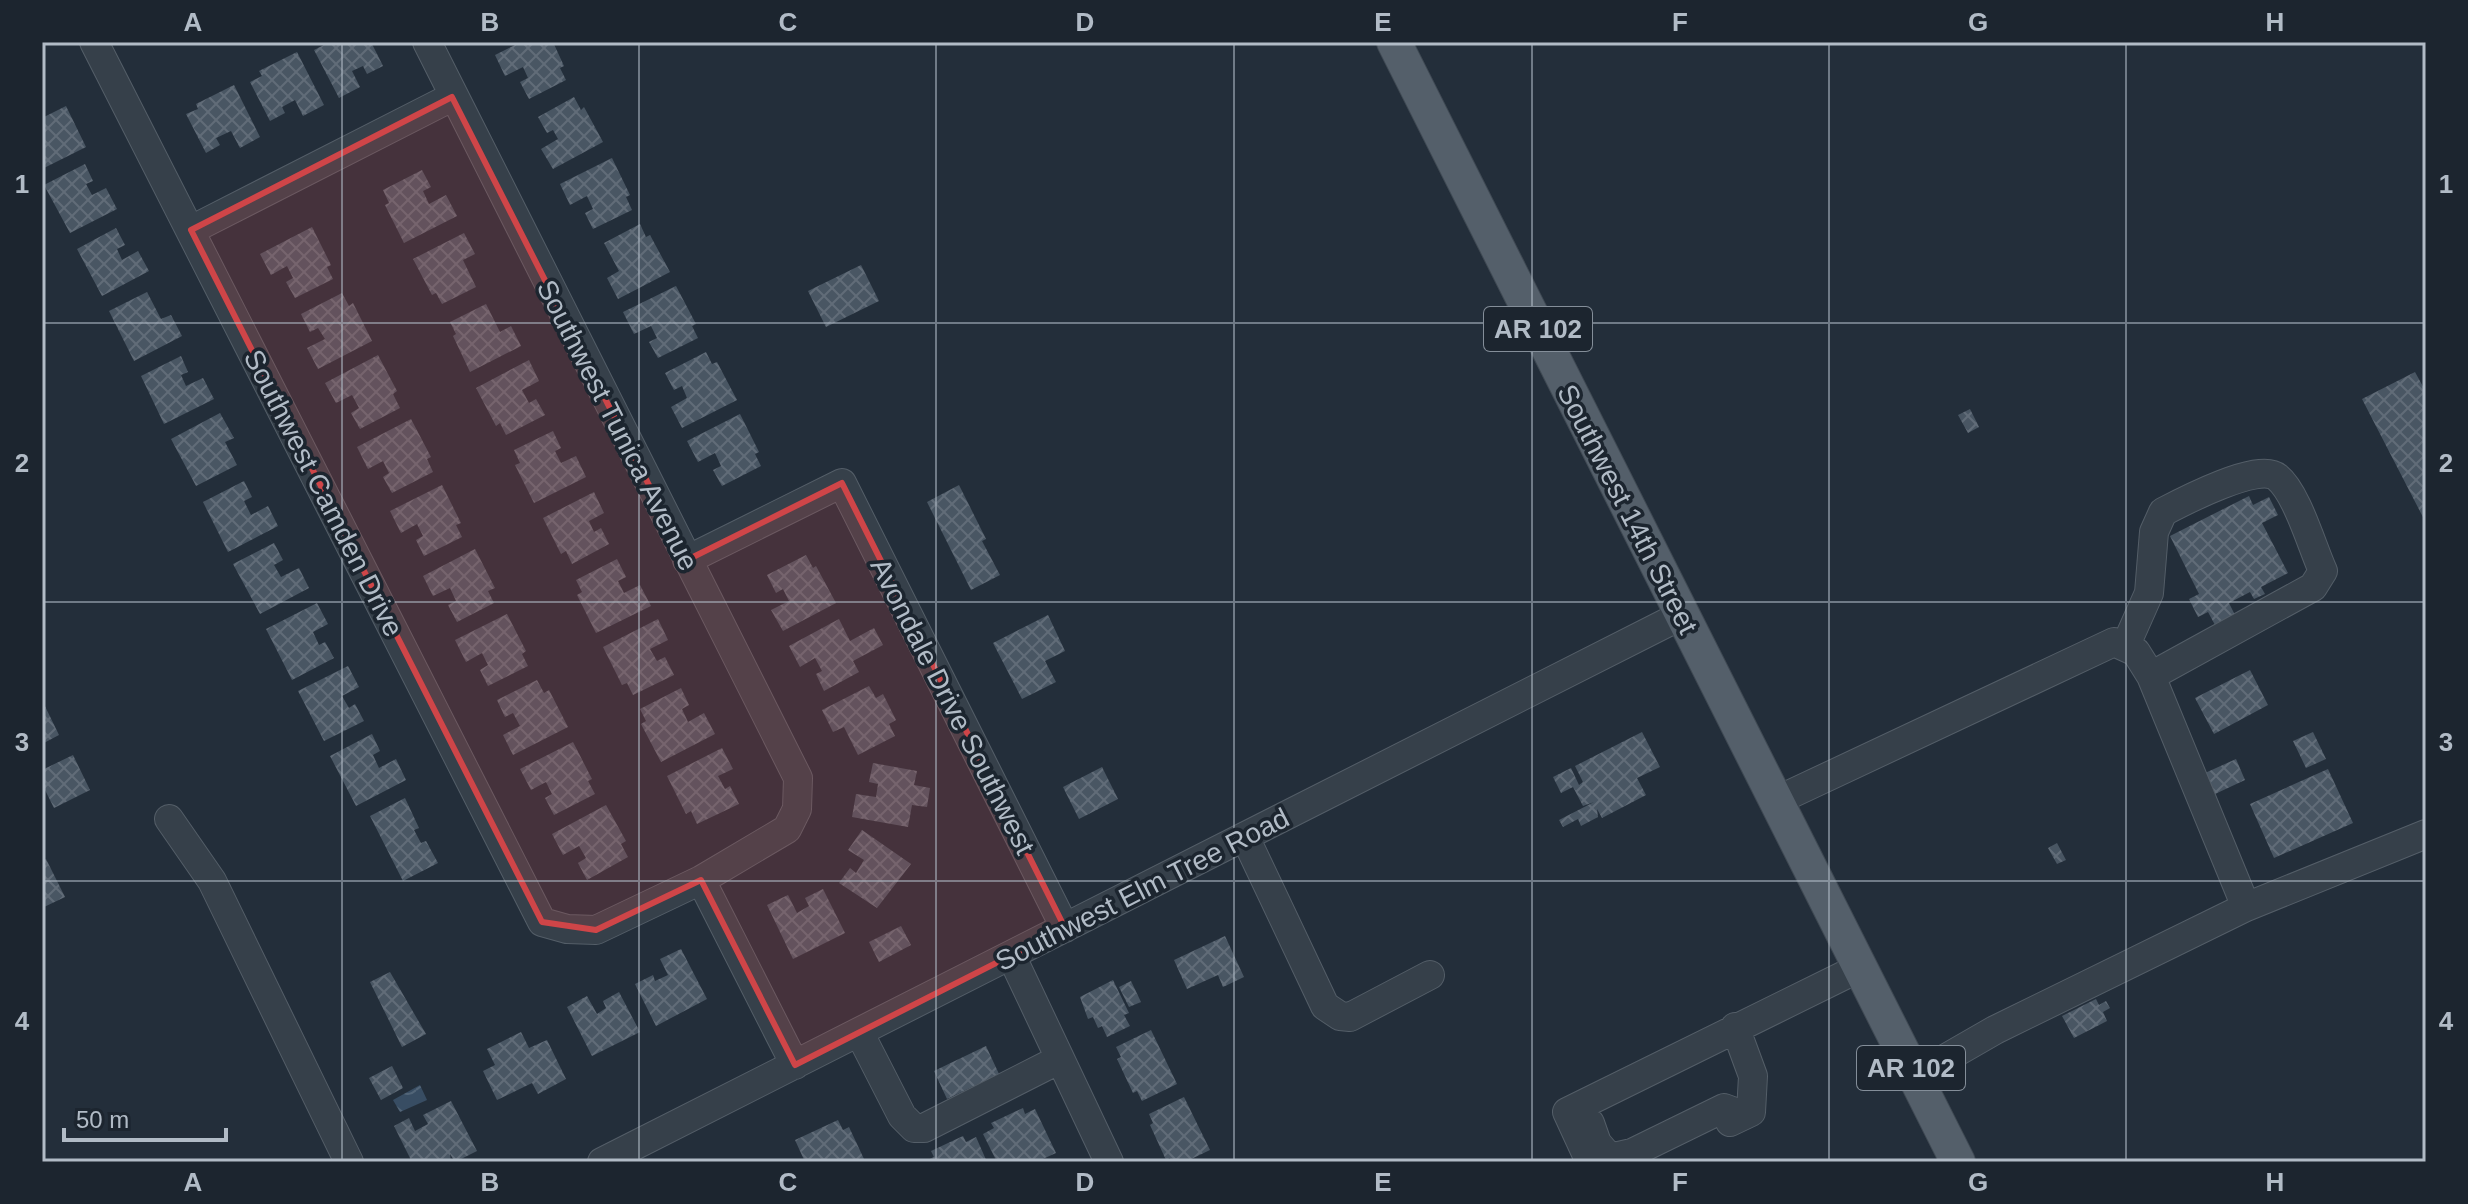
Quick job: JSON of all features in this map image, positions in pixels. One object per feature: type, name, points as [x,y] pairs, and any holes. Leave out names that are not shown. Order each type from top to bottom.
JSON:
[{"type":"main road","name":"Southwest 14th Street","points":[[1394,42],[1862,971]]},
{"type":"main road","name":"AR 102","points":[[1862,971],[1958,1162]]},
{"type":"street","name":"Southwest Camden Drive","points":[[94,42],[542,922],[567,929],[596,930],[701,880]]},
{"type":"street","name":"Southwest Tunica Avenue","points":[[427,42],[452,97],[798,778],[797,809],[787,829],[701,880]]},
{"type":"street","points":[[191,230],[452,97]]},
{"type":"street","points":[[2125,647],[2149,593],[2154,532],[2163,512],[2259,471],[2276,475],[2290,494],[2323,571],[2313,587],[2151,676]]},
{"type":"street","name":"Avondale Drive Southwest","points":[[687,560],[842,483],[1065,928]]},
{"type":"street","name":"Southwest Elm Tree Road","points":[[602,1162],[639,1154],[795,1065],[1682,615]]},
{"type":"street","points":[[1776,801],[2114,642],[2136,652],[2151,676],[2246,907]]},
{"type":"street","points":[[169,819],[212,881],[349,1162]]},
{"type":"street","points":[[1915,1076],[2009,1023],[2246,907],[2426,834]]},
{"type":"street","points":[[1245,837],[1325,1006],[1340,1016],[1350,1017],[1430,975]]},
{"type":"street","points":[[701,880],[795,1065]]},
{"type":"street","points":[[1011,955],[1109,1162]]},
{"type":"street","points":[[1590,1162],[1567,1112],[1735,1027],[1862,971]]},
{"type":"street","points":[[1652,1162],[1751,1112],[1753,1076],[1735,1027]]},
{"type":"street","points":[[859,1032],[902,1116],[914,1128],[924,1128],[1060,1059]]},
{"type":"street","points":[[1689,1049],[1680,1069],[1598,1110],[1590,1124],[1597,1143],[1610,1158],[1632,1153],[1724,1108],[1743,1115]]},
{"type":"highlighted area","points":[[452,97],[687,560],[842,483],[1065,928],[795,1065],[701,880],[596,930],[542,922],[191,230]]},
{"type":"water","points":[[420,1085],[427,1100],[400,1112],[393,1100]]},
{"type":"building","points":[[330,42],[371,42],[383,66],[367,74],[363,66],[352,71],[360,87],[339,98],[314,50]]},
{"type":"building","points":[[521,42],[553,42],[564,66],[560,68],[566,80],[529,99],[520,82],[528,78],[523,67],[505,76],[495,55]]},
{"type":"building","points":[[297,52],[324,105],[303,116],[295,100],[282,107],[285,113],[270,121],[250,82],[262,76],[259,71]]},
{"type":"building","points":[[234,85],[260,137],[240,148],[231,131],[216,138],[220,145],[206,153],[186,114],[198,109],[196,104]]},
{"type":"building","points":[[574,97],[581,110],[584,107],[603,142],[553,169],[541,149],[558,139],[553,130],[547,133],[538,117]]},
{"type":"building","points":[[66,106],[86,147],[42,169],[42,118]]},
{"type":"building","points":[[612,158],[630,195],[626,197],[632,210],[593,229],[585,213],[593,209],[587,196],[570,205],[560,184]]},
{"type":"building","points":[[85,164],[93,181],[86,184],[92,195],[106,188],[117,209],[70,233],[44,185]]},
{"type":"building","points":[[422,170],[431,187],[423,191],[429,204],[446,195],[457,216],[404,243],[385,205],[389,203],[383,190]]},
{"type":"building","points":[[640,224],[646,237],[650,235],[670,272],[618,299],[607,278],[619,271],[604,243]]},
{"type":"building","points":[[312,227],[331,265],[327,267],[333,279],[295,298],[286,282],[293,278],[287,266],[271,275],[260,254]]},
{"type":"building","points":[[116,228],[125,245],[117,249],[122,260],[138,251],[149,271],[102,296],[77,249]]},
{"type":"building","points":[[464,233],[475,254],[463,260],[476,287],[442,304],[436,293],[432,295],[413,259]]},
{"type":"building","points":[[861,265],[879,301],[826,327],[808,291]]},
{"type":"building","points":[[676,286],[696,324],[692,326],[698,338],[658,358],[649,342],[657,338],[651,326],[634,334],[623,312]]},
{"type":"building","points":[[147,292],[161,319],[171,315],[182,336],[134,361],[109,311]]},
{"type":"building","points":[[342,293],[349,306],[353,303],[372,341],[318,369],[307,348],[325,339],[318,328],[310,332],[301,314]]},
{"type":"building","points":[[486,304],[500,332],[511,326],[521,346],[470,372],[453,336],[456,334],[450,322]]},
{"type":"building","points":[[706,352],[712,364],[717,362],[737,400],[682,428],[671,407],[687,398],[682,386],[674,390],[665,373]]},
{"type":"building","points":[[378,355],[397,391],[393,394],[400,408],[360,429],[351,413],[359,408],[352,395],[336,403],[325,383]]},
{"type":"building","points":[[181,356],[188,372],[181,375],[186,386],[203,378],[214,399],[164,424],[141,376]]},
{"type":"building","points":[[529,360],[539,381],[522,390],[529,403],[536,399],[545,415],[506,435],[500,423],[496,426],[476,388]]},
{"type":"building","points":[[2415,372],[2426,392],[2426,523],[2362,399]]},
{"type":"building","points":[[1970,409],[1979,427],[1968,433],[1958,415]]},
{"type":"building","points":[[220,413],[234,438],[225,442],[237,465],[196,486],[171,439]]},
{"type":"building","points":[[740,414],[759,452],[755,454],[761,466],[722,486],[713,470],[721,466],[715,453],[698,462],[687,441]]},
{"type":"building","points":[[411,419],[431,457],[427,459],[433,472],[392,493],[383,477],[389,473],[383,461],[368,469],[357,447]]},
{"type":"building","points":[[553,431],[561,448],[555,451],[561,463],[576,456],[586,477],[534,503],[515,465],[520,463],[514,450]]},
{"type":"building","points":[[244,481],[252,497],[244,501],[251,515],[268,506],[278,526],[228,552],[203,502]]},
{"type":"building","points":[[442,485],[461,523],[456,525],[462,537],[424,556],[416,540],[423,536],[417,524],[401,533],[390,511]]},
{"type":"building","points":[[959,485],[1000,575],[971,590],[927,502]]},
{"type":"building","points":[[594,492],[604,513],[589,521],[594,532],[601,528],[609,544],[572,564],[566,551],[561,554],[543,518]]},
{"type":"building","points":[[2249,496],[2253,505],[2269,497],[2278,515],[2262,523],[2288,573],[2261,587],[2265,594],[2254,599],[2250,592],[2229,603],[2235,615],[2215,625],[2208,612],[2198,617],[2189,599],[2199,594],[2170,536]]},
{"type":"building","points":[[274,543],[283,560],[274,565],[281,577],[299,568],[309,588],[260,614],[233,564]]},
{"type":"building","points":[[475,549],[495,588],[488,591],[494,603],[457,622],[448,605],[456,601],[450,588],[433,596],[423,576]]},
{"type":"building","points":[[806,555],[813,568],[816,566],[836,603],[783,631],[771,610],[789,601],[783,589],[776,593],[767,575]]},
{"type":"building","points":[[617,559],[626,577],[618,581],[624,593],[640,585],[651,606],[596,633],[577,595],[582,592],[576,580]]},
{"type":"building","points":[[317,603],[328,624],[313,632],[319,645],[325,642],[334,658],[292,680],[266,629]]},
{"type":"building","points":[[507,614],[526,651],[522,654],[528,666],[488,686],[480,670],[488,665],[482,653],[466,662],[455,640]]},
{"type":"building","points":[[1048,615],[1065,651],[1045,661],[1056,682],[1022,699],[993,643]]},
{"type":"building","points":[[658,619],[668,640],[650,649],[657,661],[665,657],[674,675],[633,695],[627,683],[622,685],[603,647]]},
{"type":"building","points":[[839,619],[850,641],[874,628],[883,645],[853,661],[859,672],[824,691],[816,674],[822,671],[815,658],[800,667],[789,646]]},
{"type":"building","points":[[348,666],[359,687],[342,696],[349,708],[355,704],[364,721],[324,741],[298,691]]},
{"type":"building","points":[[2250,670],[2268,705],[2214,734],[2195,698]]},
{"type":"building","points":[[537,680],[544,693],[549,690],[568,727],[513,755],[503,735],[520,726],[513,713],[505,717],[497,700]]},
{"type":"building","points":[[869,686],[876,698],[883,694],[896,720],[889,724],[895,736],[858,755],[844,727],[833,732],[822,710]]},
{"type":"building","points":[[681,688],[689,705],[682,709],[688,722],[704,713],[715,734],[661,762],[641,724],[646,721],[640,709]]},
{"type":"building","points":[[42,700],[59,735],[42,744]]},
{"type":"building","points":[[1642,732],[1660,767],[1637,778],[1646,795],[1602,818],[1597,809],[1598,817],[1581,826],[1578,819],[1563,827],[1559,820],[1594,802],[1583,806],[1573,787],[1561,793],[1553,777],[1571,768],[1579,785],[1583,782],[1575,766]]},
{"type":"building","points":[[2313,732],[2326,759],[2306,768],[2293,741]]},
{"type":"building","points":[[372,734],[380,751],[373,755],[379,768],[396,759],[406,780],[356,806],[330,756]]},
{"type":"building","points":[[573,742],[592,779],[588,781],[595,794],[554,815],[545,798],[552,794],[546,782],[531,790],[520,769]]},
{"type":"building","points":[[722,748],[733,769],[718,776],[725,789],[730,786],[739,804],[697,824],[691,811],[686,814],[667,776]]},
{"type":"building","points":[[73,755],[90,790],[54,808],[42,784],[42,770]]},
{"type":"building","points":[[2236,759],[2245,780],[2215,794],[2205,773]]},
{"type":"building","points":[[873,763],[917,771],[914,785],[930,788],[927,807],[912,805],[908,827],[852,817],[856,794],[876,797],[878,784],[869,782]]},
{"type":"building","points":[[1102,767],[1118,799],[1079,819],[1063,787]]},
{"type":"building","points":[[2328,769],[2353,823],[2274,858],[2250,804]]},
{"type":"building","points":[[405,798],[419,828],[414,830],[421,843],[426,841],[438,863],[403,881],[370,816]]},
{"type":"building","points":[[606,805],[626,841],[621,844],[628,857],[587,880],[578,863],[586,858],[579,846],[563,855],[552,834]]},
{"type":"building","points":[[862,830],[911,864],[877,908],[839,883],[850,868],[856,873],[864,860],[848,850]]},
{"type":"building","points":[[2057,843],[2066,860],[2057,864],[2048,848]]},
{"type":"building","points":[[46,859],[65,897],[42,908],[42,861]]},
{"type":"building","points":[[823,889],[845,933],[793,959],[767,905],[788,895],[797,913],[809,906],[805,898]]},
{"type":"building","points":[[901,926],[911,945],[879,962],[869,942]]},
{"type":"building","points":[[1225,936],[1244,977],[1223,987],[1218,975],[1187,989],[1174,960]]},
{"type":"building","points":[[681,949],[707,999],[656,1026],[635,984],[653,975],[655,981],[668,975],[660,959]]},
{"type":"building","points":[[390,972],[426,1034],[402,1047],[370,982]]},
{"type":"building","points":[[1113,980],[1129,1013],[1124,1015],[1130,1026],[1107,1037],[1093,1017],[1088,1019],[1080,997]]},
{"type":"building","points":[[1131,981],[1141,1002],[1129,1007],[1119,987]]},
{"type":"building","points":[[619,992],[640,1032],[592,1056],[567,1007],[587,996],[597,1014],[606,1008],[603,1001]]},
{"type":"building","points":[[2096,999],[2099,1005],[2106,1001],[2110,1008],[2103,1012],[2107,1021],[2074,1038],[2062,1016]]},
{"type":"building","points":[[1151,1030],[1177,1084],[1142,1101],[1137,1091],[1133,1093],[1117,1059],[1121,1057],[1116,1047]]},
{"type":"building","points":[[521,1032],[529,1048],[547,1040],[566,1079],[538,1094],[532,1083],[497,1100],[483,1071],[495,1065],[487,1049]]},
{"type":"building","points":[[986,1046],[999,1074],[947,1099],[934,1071]]},
{"type":"building","points":[[392,1066],[403,1088],[381,1100],[369,1078]]},
{"type":"building","points":[[1184,1097],[1210,1150],[1185,1162],[1172,1162],[1170,1158],[1166,1160],[1150,1125],[1153,1123],[1149,1114]]},
{"type":"building","points":[[451,1101],[477,1151],[455,1162],[450,1154],[451,1162],[412,1162],[394,1126],[409,1118],[415,1131],[428,1124],[423,1115]]},
{"type":"building","points":[[1023,1108],[1025,1114],[1035,1109],[1056,1153],[1036,1162],[997,1162],[983,1134],[994,1128],[991,1123]]},
{"type":"building","points":[[838,1120],[843,1130],[849,1127],[864,1159],[805,1162],[795,1140]]},
{"type":"building","points":[[963,1136],[966,1142],[976,1137],[987,1162],[923,1162],[934,1157],[931,1151]]}]
